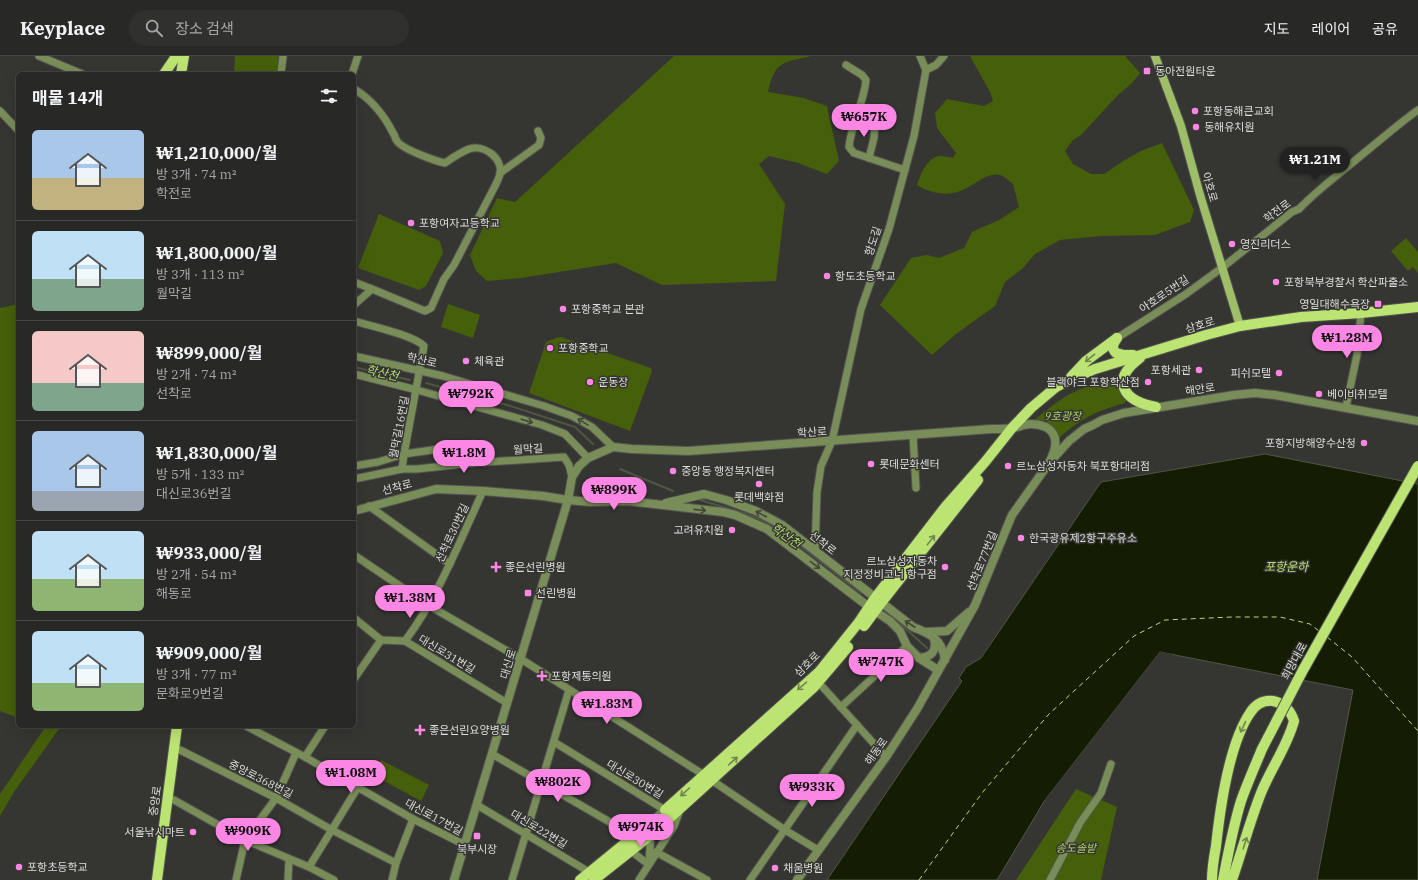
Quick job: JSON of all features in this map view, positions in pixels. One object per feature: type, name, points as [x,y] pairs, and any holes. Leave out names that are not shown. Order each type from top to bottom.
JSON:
[{"type":"main road","name":"아호로","points":[[1155,56],[1181,126],[1200,195],[1240,326]]},
{"type":"main road","points":[[166,72],[178,57]]},
{"type":"main road","points":[[172,72],[178,57]]},
{"type":"main road","points":[[178,57],[181,72]]},
{"type":"main road","name":"삼호로","points":[[665,810],[708,778],[819,683],[946,506],[1030,408],[1056,387],[1095,369],[1240,326],[1301,317],[1362,313],[1418,307]]},
{"type":"main road","points":[[1117,338],[1113,343],[1116,353],[1124,355],[1145,354]]},
{"type":"main road","points":[[1067,381],[1086,361],[1117,338]]},
{"type":"main road","points":[[1145,354],[1128,370],[1123,381],[1123,386],[1129,396],[1135,400],[1143,405],[1156,407]]},
{"type":"main road","name":"희망대로","points":[[1223,880],[1241,803],[1250,778],[1278,718],[1303,670],[1418,466]]},
{"type":"main road","name":"삼호로","points":[[591,876],[634,836],[649,830],[682,807],[708,778],[819,672],[859,622],[875,605]]},
{"type":"main road","points":[[1212,880],[1218,830],[1225,791],[1233,754],[1239,737],[1250,712],[1257,705],[1263,702],[1275,702],[1290,710],[1294,721],[1285,748],[1273,766],[1262,793],[1232,880]]},
{"type":"main road","name":"중앙로","points":[[157,880],[177,728]]},
{"type":"main road","name":"중앙로","points":[[164,880],[183,728]]},
{"type":"main road","name":"삼호로","points":[[580,880],[591,876],[631,851],[649,830]]},
{"type":"street","points":[[39,56],[77,72]]},
{"type":"street","points":[[281,72],[283,56]]},
{"type":"street","points":[[353,72],[358,56]]},
{"type":"street","points":[[920,56],[926,70],[936,65],[944,56]]},
{"type":"street","points":[[846,65],[862,75],[866,80],[865,90],[849,147],[854,153],[905,170]]},
{"type":"street","name":"항도길","points":[[815,551],[817,492],[821,466],[832,441],[862,309],[889,229],[905,170],[914,136],[926,70]]},
{"type":"street","points":[[356,90],[366,97],[394,133],[397,142],[405,147],[428,158],[445,163],[470,149],[479,148],[492,154],[499,164],[500,173],[495,186],[454,265],[444,279],[431,308],[425,311],[356,283]]},
{"type":"street","name":"학전로","points":[[1223,267],[1292,212],[1299,209],[1339,173],[1418,110]]},
{"type":"street","points":[[0,111],[16,128]]},
{"type":"street","points":[[869,158],[874,138],[875,121]]},
{"type":"street","points":[[500,173],[539,145],[541,138],[538,131]]},
{"type":"street","name":"아호로5번길","points":[[1117,338],[1186,294],[1223,267]]},
{"type":"street","points":[[356,303],[372,289]]},
{"type":"street","points":[[1346,407],[1357,355],[1362,313]]},
{"type":"street","name":"월막길16번길","points":[[356,322],[409,338],[424,346],[402,469]]},
{"type":"street","name":"학산로","points":[[356,356],[420,370],[498,392],[572,416],[592,427],[613,447]]},
{"type":"street","points":[[356,375],[542,425],[565,434],[588,458]]},
{"type":"street","name":"해안로","points":[[1049,463],[1069,441],[1084,429],[1113,416],[1156,407],[1234,395],[1255,393],[1275,395],[1418,421]]},
{"type":"street","name":"학산로","points":[[588,458],[613,447],[688,451],[1012,428],[1030,424],[1049,429],[1053,434],[1056,444],[1055,451],[1049,463]]},
{"type":"street","points":[[913,435],[916,488]]},
{"type":"street","points":[[356,466],[378,462],[404,454],[474,444],[480,448],[472,463]]},
{"type":"street","name":"월막길","points":[[356,479],[402,469],[564,457],[569,465],[572,477]]},
{"type":"street","name":"대신로","points":[[454,880],[568,500],[572,477],[579,466],[588,458]]},
{"type":"street","name":"선착로77번길","points":[[938,670],[975,605],[1012,515],[1049,463]]},
{"type":"street","name":"선착로","points":[[356,510],[436,489],[543,496],[591,502],[628,501],[662,504],[735,515],[767,529],[875,605],[913,627],[926,632],[941,644],[945,660]]},
{"type":"street","name":"선착로30번길","points":[[406,641],[418,624],[450,564],[483,491]]},
{"type":"street","name":"선착로","points":[[662,504],[704,494],[756,510],[782,525],[815,551],[875,605],[900,631],[907,646],[919,658],[938,670]]},
{"type":"street","points":[[369,506],[450,564]]},
{"type":"street","points":[[356,556],[428,605],[521,659],[818,850]]},
{"type":"street","points":[[926,632],[947,631],[975,605]]},
{"type":"street","points":[[356,620],[381,640],[356,676]]},
{"type":"street","points":[[919,658],[926,657],[934,651],[936,647],[934,638]]},
{"type":"street","name":"대신로31번길","points":[[381,640],[406,641],[507,703]]},
{"type":"street","points":[[841,707],[907,646]]},
{"type":"street","name":"해동로","points":[[797,880],[886,757],[917,709],[938,670]]},
{"type":"street","points":[[819,683],[886,757]]},
{"type":"street","points":[[512,880],[569,690]]},
{"type":"street","points":[[750,880],[857,725]]},
{"type":"street","name":"대신로17번길","points":[[251,728],[305,757],[413,819],[465,845]]},
{"type":"street","points":[[305,757],[324,728]]},
{"type":"street","name":"대신로30번길","points":[[554,742],[665,810]]},
{"type":"street","name":"중앙로368번길","points":[[180,750],[276,798],[332,830],[396,862]]},
{"type":"street","points":[[236,880],[245,840],[276,798],[296,753]]},
{"type":"street","points":[[492,754],[634,836]]},
{"type":"street","points":[[1050,880],[1080,823],[1101,793],[1111,764]]},
{"type":"street","points":[[309,867],[358,787]]},
{"type":"street","points":[[174,800],[245,840],[289,860],[309,867],[334,880]]},
{"type":"street","name":"대신로22번길","points":[[477,805],[526,834],[591,876]]},
{"type":"street","points":[[639,880],[674,826],[682,807]]},
{"type":"street","name":"삼호로","points":[[649,830],[665,810]]},
{"type":"street","points":[[392,880],[396,862],[413,819]]},
{"type":"street","points":[[648,864],[649,830]]},
{"type":"street","points":[[631,851],[648,864]]},
{"type":"street","points":[[656,852],[707,880]]},
{"type":"street","points":[[288,880],[289,860]]},
{"type":"green space","points":[[235,56],[282,56],[281,72],[234,72]]},
{"type":"green space","points":[[674,56],[811,56],[786,62],[781,65],[774,74],[768,92],[804,98],[827,106],[839,161],[827,174],[798,163],[769,156],[759,164],[785,204],[776,281],[662,285],[616,263],[521,278],[487,281],[476,271],[470,255],[497,198],[515,202]]},
{"type":"green space","points":[[970,56],[1125,56],[1140,73],[1081,135],[1073,140],[1065,151],[1073,164],[1091,174],[1104,174],[1141,151],[1162,143],[1194,210],[1190,222],[1155,235],[1102,236],[1060,240],[1035,254],[1022,269],[1005,282],[995,306],[956,334],[932,355],[880,305],[911,258],[927,255],[939,258],[964,248],[972,232],[999,220],[1019,207],[1013,184],[1005,177],[1000,175],[991,175],[965,189],[947,194],[928,191],[917,185],[922,172],[931,160],[940,156],[953,158],[956,153],[937,128],[935,113],[947,99],[984,106],[993,101],[990,92]]},
{"type":"green space","points":[[379,214],[440,241],[443,253],[426,286],[419,290],[358,268]]},
{"type":"green space","points":[[1406,238],[1418,252],[1418,273],[1413,267],[1408,271],[1391,251]]},
{"type":"green space","points":[[16,304],[16,717],[0,711],[0,308]]},
{"type":"green space","points":[[448,304],[480,315],[473,338],[441,327]]},
{"type":"green space","name":"운동장","points":[[561,337],[651,368],[652,371],[630,431],[529,393],[546,342]]},
{"type":"green space","name":"9호광장","points":[[1118,375],[1127,399],[1125,403],[1106,409],[1082,420],[1059,438],[1049,426],[1043,422],[1034,420],[1057,402],[1072,393]]},
{"type":"green space","points":[[45,728],[60,728],[14,792],[0,816],[0,794]]},
{"type":"green space","points":[[381,760],[429,785],[421,801],[373,775]]},
{"type":"green space","name":"송도솔밭","points":[[1076,789],[1117,807],[1101,880],[1016,880]]},
{"type":"water","name":"포항운하","points":[[1265,454],[1418,484],[1418,880],[1317,880],[1353,690],[1160,652],[1045,800],[997,880],[827,880],[962,681],[959,678],[966,667],[981,658],[1101,482]]},
{"type":"pier","points":[[1160,652],[1172,654],[1172,656],[1161,654],[1046,802],[1045,800]]},
{"type":"waterway","name":"학산천","points":[[356,367],[410,380]]},
{"type":"waterway","name":"학산천","points":[[426,383],[507,405],[575,427],[593,444]]},
{"type":"waterway","name":"학산천","points":[[620,469],[673,491]]},
{"type":"waterway","name":"학산천","points":[[700,500],[762,520],[785,534],[861,593]]},
{"type":"waterway","name":"학산천","points":[[895,619],[927,648]]},
{"type":"ferry route","points":[[919,880],[982,793],[1049,714],[1134,636],[1165,620],[1232,617],[1280,617],[1310,624],[1319,631]]},
{"type":"ferry route","points":[[1327,637],[1352,657],[1418,731]]},
{"type":"place","name":"동아전원타운","points":[[1147,71]]},
{"type":"place","name":"포항동해큰교회","points":[[1195,111]]},
{"type":"place","name":"동해유치원","points":[[1196,127]]},
{"type":"place","name":"포항여자고등학교","points":[[411,223]]},
{"type":"place","name":"영진리더스","points":[[1232,244]]},
{"type":"place","name":"항도초등학교","points":[[827,276]]},
{"type":"place","name":"포항북부경찰서 학산파출소","points":[[1276,282]]},
{"type":"place","name":"영일대해수욕장","points":[[1378,304]]},
{"type":"place","name":"포항중학교 본관","points":[[563,309]]},
{"type":"place","name":"포항중학교","points":[[550,348]]},
{"type":"place","name":"체육관","points":[[466,361]]},
{"type":"place","name":"포항세관","points":[[1199,370]]},
{"type":"place","name":"피쉬모텔","points":[[1279,373]]},
{"type":"place","name":"운동장","points":[[590,382]]},
{"type":"place","name":"블랙야크 포항학산점","points":[[1148,382]]},
{"type":"place","name":"베이비취모텔","points":[[1319,394]]},
{"type":"place","name":"포항지방해양수산청","points":[[1364,443]]},
{"type":"place","name":"롯데문화센터","points":[[871,464]]},
{"type":"place","name":"르노삼성자동차 북포항대리점","points":[[1008,466]]},
{"type":"place","name":"중앙동 행정복지센터","points":[[673,471]]},
{"type":"place","name":"롯데백화점","points":[[759,484]]},
{"type":"place","name":"고려유치원","points":[[732,530]]},
{"type":"place","name":"한국광유제2항구주유소","points":[[1021,538]]},
{"type":"place","name":"좋은선린병원","points":[[496,567]]},
{"type":"place","name":"르노삼성자동차 지정정비코너 항구점","points":[[945,567]]},
{"type":"place","name":"선린병원","points":[[528,593]]},
{"type":"place","name":"포항제통의원","points":[[542,676]]},
{"type":"place","name":"좋은선린요양병원","points":[[420,730]]},
{"type":"place","name":"서울낚시마트","points":[[193,832]]},
{"type":"place","name":"북부시장","points":[[477,836]]},
{"type":"place","name":"포항초등학교","points":[[19,867]]},
{"type":"place","name":"채움병원","points":[[775,868]]}]
